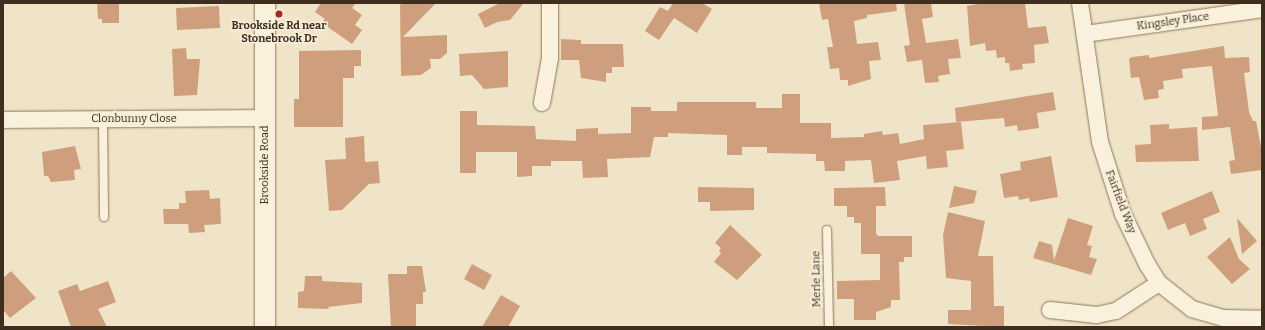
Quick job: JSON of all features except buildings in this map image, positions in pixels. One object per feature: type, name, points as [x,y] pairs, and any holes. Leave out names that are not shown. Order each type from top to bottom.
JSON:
[{"type":"street","name":"Brookside Road","points":[[265,3],[265,327]]},
{"type":"street","points":[[542,104],[550,58],[550,3]]},
{"type":"street","name":"Fairfield Way","points":[[1080,3],[1095,117],[1106,167],[1131,233],[1159,283],[1174,298],[1206,314],[1262,320]]},
{"type":"street","name":"Kingsley Place","points":[[1085,34],[1262,9]]},
{"type":"street","name":"Clonbunny Close","points":[[3,120],[265,118]]},
{"type":"street","points":[[1050,310],[1097,315],[1116,311],[1159,283]]},
{"type":"lane","points":[[104,119],[104,217]]},
{"type":"lane","name":"Merle Lane","points":[[827,230],[829,327]]},
{"type":"place","name":"Brookside Rd near Stonebrook Dr","points":[[279,14]]}]
